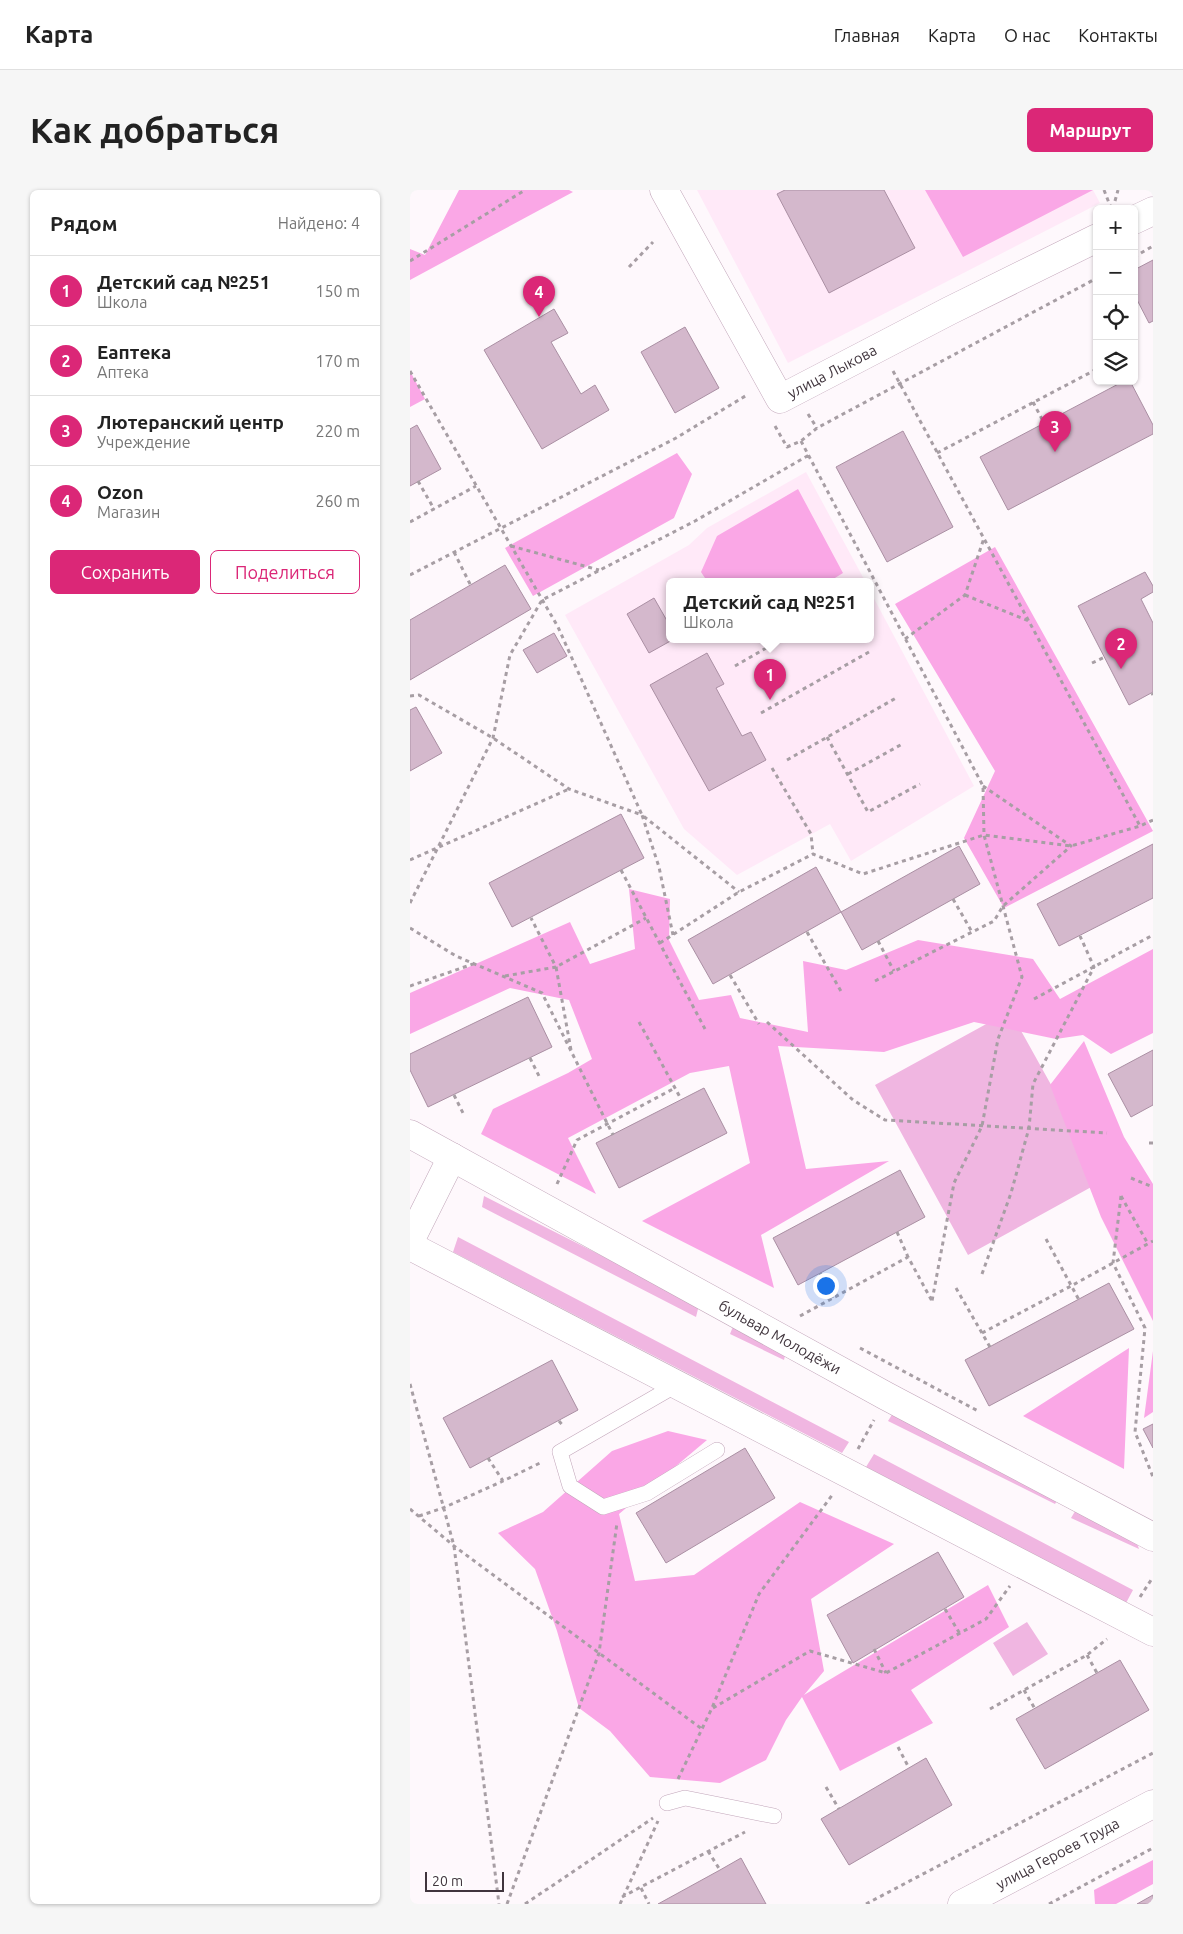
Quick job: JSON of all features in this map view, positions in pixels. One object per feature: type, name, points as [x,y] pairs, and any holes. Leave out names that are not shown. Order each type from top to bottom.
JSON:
[{"type":"street","name":"улица Лыкова","points":[[664,190],[780,399],[1093,240]]},
{"type":"street","points":[[1138,218],[1153,210]]},
{"type":"street","name":"бульвар Молодёжи","points":[[410,1134],[886,1396],[1153,1537]]},
{"type":"street","points":[[410,1240],[452,1157]]},
{"type":"street","points":[[410,1246],[1153,1632]]},
{"type":"street","name":"улица Героев Труда","points":[[962,1904],[1057,1856],[1153,1804]]},
{"type":"lane","points":[[678,1384],[560,1452],[570,1486],[603,1507],[647,1493],[717,1450]]},
{"type":"lane","points":[[665,1808],[685,1798],[774,1816]]},
{"type":"path","points":[[410,261],[524,190]]},
{"type":"path","points":[[1104,190],[1110,205]]},
{"type":"path","points":[[629,267],[653,242]]},
{"type":"path","points":[[1138,255],[1153,246]]},
{"type":"path","points":[[770,418],[787,447],[801,441],[817,428],[1093,280]]},
{"type":"path","points":[[880,347],[1140,826]]},
{"type":"path","points":[[410,371],[558,627],[642,815],[659,867],[673,935]]},
{"type":"path","points":[[938,453],[1093,371]]},
{"type":"path","points":[[410,575],[676,438],[771,382]]},
{"type":"path","points":[[1034,402],[1044,423]]},
{"type":"path","points":[[801,441],[873,578]]},
{"type":"path","points":[[410,903],[493,738],[510,655],[542,600],[695,521],[809,455]]},
{"type":"path","points":[[418,482],[434,509]]},
{"type":"path","points":[[410,522],[476,486]]},
{"type":"path","points":[[905,639],[965,595],[984,538]]},
{"type":"path","points":[[510,546],[600,570]]},
{"type":"path","points":[[454,552],[471,586]]},
{"type":"path","points":[[874,580],[983,786],[984,835],[1022,977],[998,1039],[982,1126],[954,1182],[932,1301],[897,1232]]},
{"type":"path","points":[[965,595],[1029,621]]},
{"type":"path","points":[[735,666],[775,643]]},
{"type":"path","points":[[761,713],[869,652]]},
{"type":"path","points":[[1092,663],[1104,657]]},
{"type":"path","points":[[410,696],[419,695],[493,738],[568,789],[642,815],[739,892]]},
{"type":"path","points":[[787,760],[896,698]]},
{"type":"path","points":[[828,737],[868,812],[920,784]]},
{"type":"path","points":[[848,774],[904,743]]},
{"type":"path","points":[[772,768],[811,834],[814,854]]},
{"type":"path","points":[[983,786],[1071,846]]},
{"type":"path","points":[[410,860],[568,789]]},
{"type":"path","points":[[660,943],[739,892],[814,854],[863,874],[984,835],[1071,846],[1140,826],[1153,820]]},
{"type":"path","points":[[875,980],[994,921],[1004,906],[1071,846]]},
{"type":"path","points":[[621,870],[705,1029]]},
{"type":"path","points":[[953,899],[972,932]]},
{"type":"path","points":[[531,918],[556,967],[572,1055]]},
{"type":"path","points":[[504,976],[556,967],[646,918]]},
{"type":"path","points":[[410,928],[456,956],[542,993],[612,1135]]},
{"type":"path","points":[[807,932],[842,993]]},
{"type":"path","points":[[1034,999],[1153,935]]},
{"type":"path","points":[[1080,936],[1094,967]]},
{"type":"path","points":[[878,941],[894,971]]},
{"type":"path","points":[[410,986],[474,964]]},
{"type":"path","points":[[982,1274],[1011,1192],[1029,1128],[1033,1084],[1094,967]]},
{"type":"path","points":[[730,975],[760,1024]]},
{"type":"path","points":[[639,1022],[681,1100]]},
{"type":"path","points":[[767,1022],[853,1100],[885,1120],[1107,1133]]},
{"type":"path","points":[[530,1058],[540,1078]]},
{"type":"path","points":[[555,1187],[577,1140],[675,1088]]},
{"type":"path","points":[[454,1095],[464,1115]]},
{"type":"path","points":[[1132,1178],[1153,1188]]},
{"type":"path","points":[[1148,1244],[1121,1196],[1113,1263],[1145,1328],[1134,1432],[1153,1477]]},
{"type":"path","points":[[1046,1239],[1078,1300]]},
{"type":"path","points":[[982,1332],[1153,1241]]},
{"type":"path","points":[[800,1316],[908,1256]]},
{"type":"path","points":[[820,1273],[833,1298]]},
{"type":"path","points":[[956,1288],[990,1347]]},
{"type":"path","points":[[410,1384],[454,1546],[498,1904]]},
{"type":"path","points":[[620,1904],[621,1898],[712,1708],[759,1594],[838,1488],[886,1396]]},
{"type":"path","points":[[419,1516],[443,1508],[503,1481],[560,1452]]},
{"type":"path","points":[[488,1458],[503,1481]]},
{"type":"path","points":[[507,1904],[599,1653],[618,1514],[616,1503]]},
{"type":"path","points":[[410,1509],[454,1546],[702,1729]]},
{"type":"path","points":[[712,1708],[810,1651],[886,1673],[986,1619],[1014,1582]]},
{"type":"path","points":[[945,1609],[960,1634]]},
{"type":"path","points":[[990,1709],[1087,1655],[1111,1636]]},
{"type":"path","points":[[874,1649],[886,1673]]},
{"type":"path","points":[[1087,1655],[1097,1673]]},
{"type":"path","points":[[1024,1690],[1035,1709]]},
{"type":"path","points":[[898,1747],[909,1768]]},
{"type":"path","points":[[866,1904],[1153,1753]]},
{"type":"path","points":[[826,1787],[839,1809]]},
{"type":"path","points":[[525,1904],[665,1808]]},
{"type":"path","points":[[621,1898],[774,1816]]},
{"type":"path","points":[[1050,1904],[1153,1848]]},
{"type":"path","points":[[708,1851],[720,1870]]},
{"type":"path","points":[[641,1888],[648,1904]]},
{"type":"shaded area","points":[[459,190],[569,190],[573,192],[410,280],[410,249],[425,255]]},
{"type":"shaded area","points":[[697,190],[1093,190],[1100,203],[788,363]]},
{"type":"shaded area","points":[[925,190],[1093,190],[963,257]]},
{"type":"shaded area","points":[[410,371],[425,399],[410,407]]},
{"type":"shaded area","points":[[677,453],[692,474],[674,518],[533,596],[505,548]]},
{"type":"shaded area","points":[[806,472],[863,578],[666,578],[666,643],[874,643],[874,598],[974,786],[851,861],[830,824],[737,875],[684,829],[565,615],[689,545],[707,528]]},
{"type":"shaded area","points":[[798,489],[843,573],[835,578],[705,578],[701,572],[717,536]]},
{"type":"shaded area","points":[[995,547],[1153,831],[1004,908],[964,838],[995,771],[895,604]]},
{"type":"shaded area","points":[[629,889],[670,899],[669,940],[699,1000],[731,995],[740,1018],[808,1032],[803,961],[846,970],[918,940],[1033,959],[1060,999],[1153,949],[1153,1033],[1111,1054],[1083,1035],[1056,1039],[974,1022],[884,1052],[778,1046],[806,1169],[889,1161],[761,1235],[774,1288],[642,1221],[750,1163],[729,1066],[690,1073],[568,1138],[596,1194],[481,1134],[493,1109],[568,1073],[592,1059],[569,1000],[510,988],[410,1034],[410,993],[570,922],[590,964],[635,949]]},
{"type":"shaded area","points":[[1010,1011],[1104,1180],[968,1255],[875,1085]]},
{"type":"shaded area","points":[[1084,1041],[1124,1137],[1153,1184],[1153,1321],[1101,1217],[1050,1085]]},
{"type":"shaded area","points":[[484,1196],[699,1305],[696,1317],[482,1207]]},
{"type":"shaded area","points":[[458,1237],[849,1442],[842,1453],[453,1252]]},
{"type":"shaded area","points":[[734,1324],[786,1351],[784,1360],[730,1334]]},
{"type":"shaded area","points":[[1129,1348],[1124,1469],[1023,1416]]},
{"type":"shaded area","points":[[1153,1351],[1153,1412],[1144,1418]]},
{"type":"shaded area","points":[[893,1413],[1061,1494],[1055,1504],[888,1421]]},
{"type":"shaded area","points":[[668,1431],[707,1440],[619,1514],[635,1581],[694,1575],[800,1502],[894,1544],[811,1599],[824,1671],[804,1695],[988,1585],[1009,1627],[911,1690],[933,1723],[840,1771],[802,1697],[786,1720],[766,1760],[720,1783],[650,1777],[610,1731],[579,1708],[557,1631],[535,1569],[498,1533],[543,1512],[612,1451]]},
{"type":"shaded area","points":[[874,1454],[1133,1590],[1126,1603],[866,1467]]},
{"type":"shaded area","points":[[1077,1508],[1136,1540],[1139,1549],[1071,1518]]},
{"type":"shaded area","points":[[1027,1622],[1048,1654],[1013,1676],[993,1643]]},
{"type":"shaded area","points":[[1153,1860],[1153,1884],[1116,1904],[1095,1904],[1094,1890]]},
{"type":"building","points":[[785,190],[884,190],[915,248],[829,293],[777,194]]},
{"type":"building","points":[[1153,260],[1153,321],[1149,323],[1138,302],[1138,268]]},
{"type":"building","points":[[554,309],[568,333],[551,342],[581,394],[595,385],[609,410],[542,449],[484,350]]},
{"type":"building","points":[[685,327],[719,388],[675,413],[641,352]]},
{"type":"building","points":[[1116,385],[1132,385],[1153,425],[1153,434],[1008,510],[980,457]]},
{"type":"building","points":[[417,425],[441,469],[410,486],[410,429]]},
{"type":"building","points":[[903,431],[953,527],[887,562],[836,467]]},
{"type":"building","points":[[505,565],[531,609],[410,680],[410,620]]},
{"type":"building","points":[[1145,572],[1153,586],[1153,592],[1141,599],[1153,623],[1153,692],[1129,705],[1078,606]]},
{"type":"building","points":[[654,598],[666,619],[667,643],[649,653],[627,614]]},
{"type":"building","points":[[554,633],[567,656],[537,673],[523,650]]},
{"type":"building","points":[[707,653],[724,684],[716,688],[742,736],[751,732],[766,760],[709,791],[650,685]]},
{"type":"building","points":[[416,707],[442,753],[410,771],[410,710]]},
{"type":"building","points":[[621,814],[644,858],[512,927],[489,883]]},
{"type":"building","points":[[1153,844],[1153,898],[1059,946],[1037,904]]},
{"type":"building","points":[[959,846],[980,884],[862,950],[841,912]]},
{"type":"building","points":[[816,867],[841,912],[713,984],[688,940]]},
{"type":"building","points":[[528,997],[552,1047],[428,1107],[410,1070],[410,1054]]},
{"type":"building","points":[[1153,1050],[1153,1105],[1131,1117],[1108,1074]]},
{"type":"building","points":[[704,1088],[727,1133],[619,1188],[596,1143]]},
{"type":"building","points":[[900,1170],[925,1217],[798,1285],[773,1238]]},
{"type":"building","points":[[1109,1283],[1134,1329],[989,1406],[965,1360]]},
{"type":"building","points":[[552,1360],[578,1410],[470,1468],[443,1418]]},
{"type":"building","points":[[1153,1424],[1153,1448],[1143,1429]]},
{"type":"building","points":[[745,1448],[775,1498],[666,1563],[636,1513]]},
{"type":"building","points":[[938,1552],[964,1597],[853,1663],[827,1615]]},
{"type":"building","points":[[1120,1660],[1149,1710],[1045,1769],[1016,1719]]},
{"type":"building","points":[[926,1758],[952,1805],[849,1865],[821,1819]]},
{"type":"building","points":[[741,1858],[766,1904],[658,1904],[720,1870]]},
{"type":"building","points":[[1153,1895],[1153,1904],[1137,1904]]},
{"type":"place","name":"Ozon","points":[[539,317]]},
{"type":"place","name":"Лютеранский центр","points":[[1055,452]]},
{"type":"place","name":"Еаптека","points":[[1121,669]]},
{"type":"place","name":"Детский сад №251","points":[[770,700]]}]
